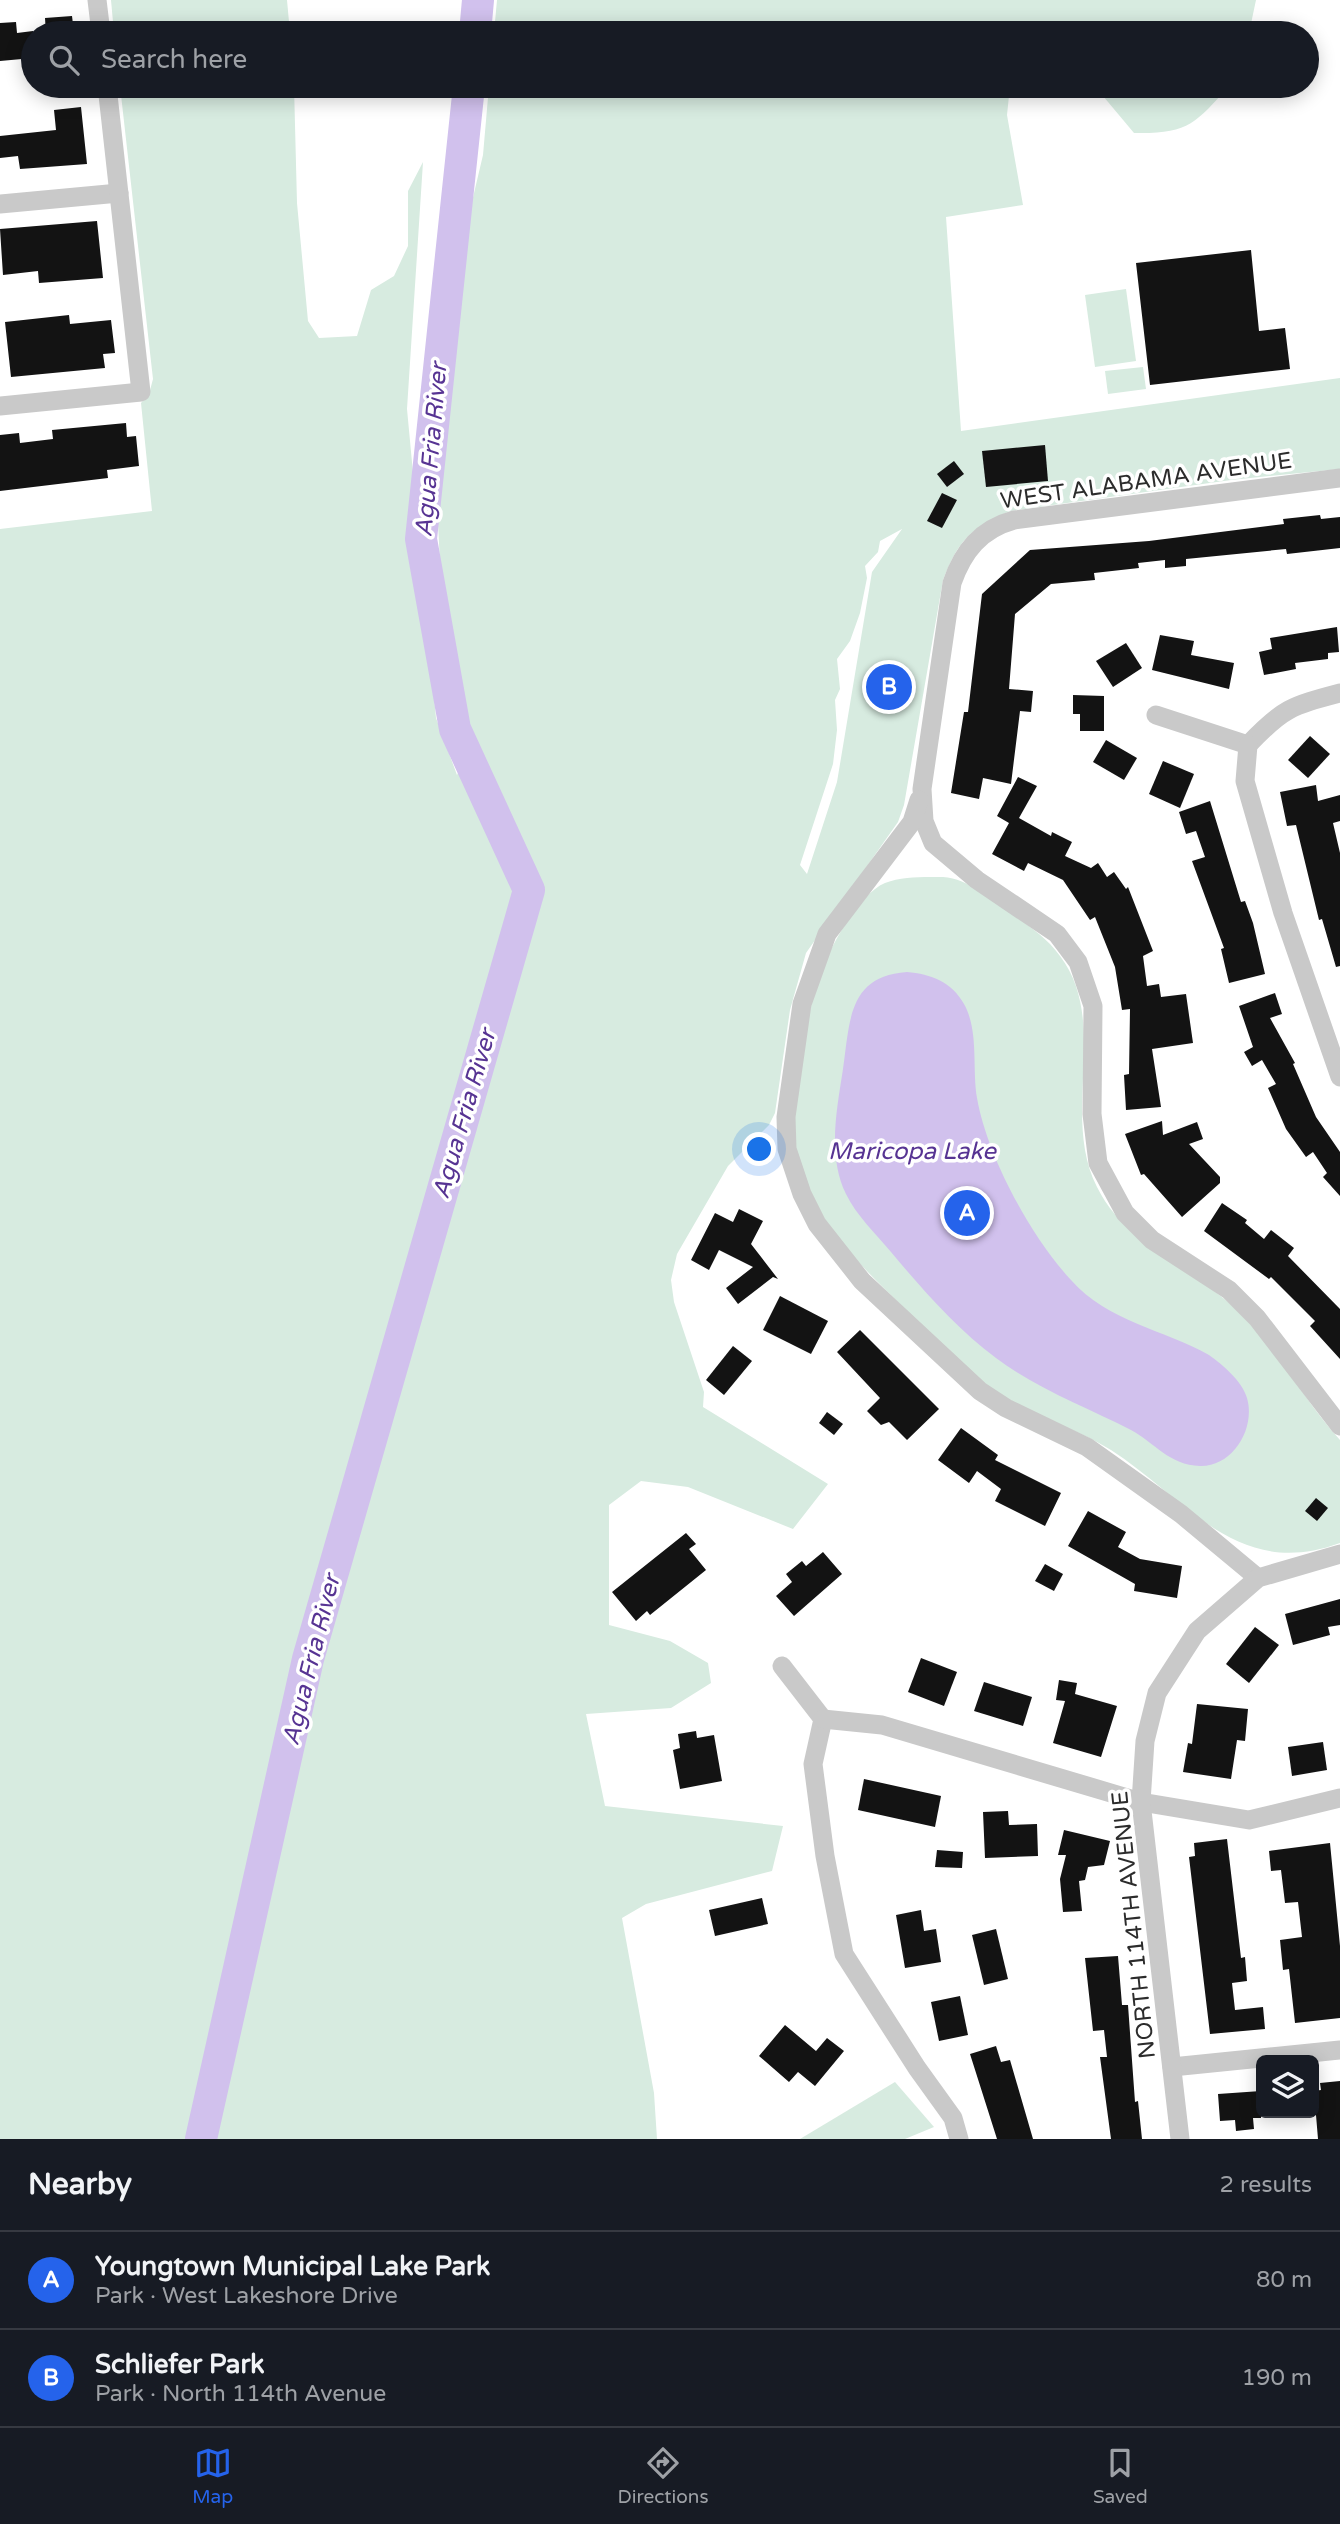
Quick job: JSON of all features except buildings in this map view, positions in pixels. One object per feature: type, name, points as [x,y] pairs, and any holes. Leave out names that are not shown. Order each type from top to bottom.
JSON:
[{"type":"street","points":[[97,0],[100,21]]},
{"type":"street","points":[[0,406],[141,392],[108,98]]},
{"type":"street","points":[[0,204],[119,193]]},
{"type":"street","name":"WEST ALABAMA AVENUE","points":[[922,789],[947,607],[956,570],[968,549],[994,527],[1014,520],[1340,478]]},
{"type":"street","points":[[1340,693],[1300,703],[1277,715],[1248,745],[1245,781],[1283,913],[1340,1077]]},
{"type":"street","points":[[1156,715],[1248,745]]},
{"type":"street","points":[[922,789],[924,821],[933,844],[977,880],[1057,934],[1078,962],[1093,1006],[1092,1114],[1098,1163],[1125,1213],[1152,1240],[1229,1290],[1257,1318],[1340,1426]]},
{"type":"street","points":[[922,789],[912,822],[827,934],[802,1004],[786,1117],[788,1149],[802,1194],[817,1224],[862,1281],[980,1391],[1006,1408],[1087,1447],[1181,1514],[1258,1578],[1340,1554]]},
{"type":"street","name":"NORTH 114TH AVENUE","points":[[1180,2139],[1141,1802],[1145,1741],[1157,1693],[1197,1631],[1258,1578]]},
{"type":"street","points":[[782,1666],[823,1719],[882,1725],[1141,1802],[1250,1820],[1340,1797]]},
{"type":"street","points":[[823,1719],[813,1764],[825,1856],[844,1954],[917,2068],[953,2118],[959,2139]]},
{"type":"street","points":[[1172,2067],[1340,2050]]},
{"type":"green space","points":[[111,0],[287,0],[289,21],[113,21]]},
{"type":"green space","points":[[497,0],[1256,0],[1252,21],[495,21]]},
{"type":"green space","points":[[121,98],[294,98],[297,203],[308,321],[319,338],[357,336],[371,290],[394,276],[408,246],[408,191],[423,162],[407,409],[436,718],[457,775],[469,749],[440,563],[431,386],[446,342],[450,295],[483,155],[488,98],[1009,98],[1007,115],[1023,205],[946,217],[961,431],[1340,378],[1340,469],[1231,480],[1010,511],[975,530],[961,545],[943,580],[904,805],[898,822],[806,953],[790,1010],[775,1113],[769,1125],[728,1166],[677,1254],[671,1280],[674,1302],[704,1392],[703,1407],[828,1484],[793,1529],[688,1487],[641,1481],[609,1505],[609,1625],[670,1641],[708,1663],[711,1683],[671,1708],[586,1714],[605,1806],[783,1826],[772,1871],[646,1904],[622,1918],[654,2093],[657,2139],[0,2139],[0,529],[152,511],[141,403],[149,394],[153,379]],"holes":[[[902,529],[872,572],[837,782],[807,874],[800,865],[833,764],[837,730],[835,700],[840,689],[837,659],[850,641],[860,613],[867,578],[865,566],[878,552],[880,541]]]},
{"type":"green space","points":[[1105,98],[1218,98],[1198,118],[1179,129],[1134,133]]},
{"type":"green space","points":[[1126,289],[1136,361],[1095,367],[1085,295]]},
{"type":"green space","points":[[1143,367],[1146,389],[1108,394],[1105,371]]},
{"type":"green space","points":[[943,877],[962,882],[988,896],[1037,933],[1060,956],[1074,982],[1082,1010],[1083,1129],[1087,1159],[1097,1187],[1126,1227],[1224,1299],[1256,1329],[1340,1440],[1340,1543],[1304,1552],[1271,1551],[1242,1543],[1215,1529],[1111,1450],[1023,1408],[997,1392],[956,1359],[868,1272],[841,1243],[818,1209],[799,1166],[794,1124],[798,1072],[819,977],[845,924],[875,889],[899,879]]},
{"type":"green space","points":[[895,2082],[934,2127],[905,2139],[800,2139]]},
{"type":"water","name":"Maricopa Lake","points":[[907,972],[940,980],[959,996],[964,1004],[972,1026],[977,1098],[990,1145],[1026,1219],[1056,1262],[1071,1280],[1102,1306],[1209,1355],[1241,1386],[1247,1398],[1248,1422],[1239,1444],[1222,1460],[1212,1465],[1200,1466],[1180,1462],[1131,1430],[1012,1369],[982,1347],[940,1308],[850,1202],[840,1179],[835,1132],[851,1018],[863,992],[873,982],[888,975]]},
{"type":"waterway","name":"Agua Fria River","points":[[476,21],[478,0]]},
{"type":"waterway","name":"Agua Fria River","points":[[201,2139],[308,1659],[529,890],[455,729],[421,539],[468,98]]},
{"type":"place","name":"Schliefer Park","points":[[889,687]]},
{"type":"place","name":"Youngtown Municipal Lake Park","points":[[967,1213]]}]
